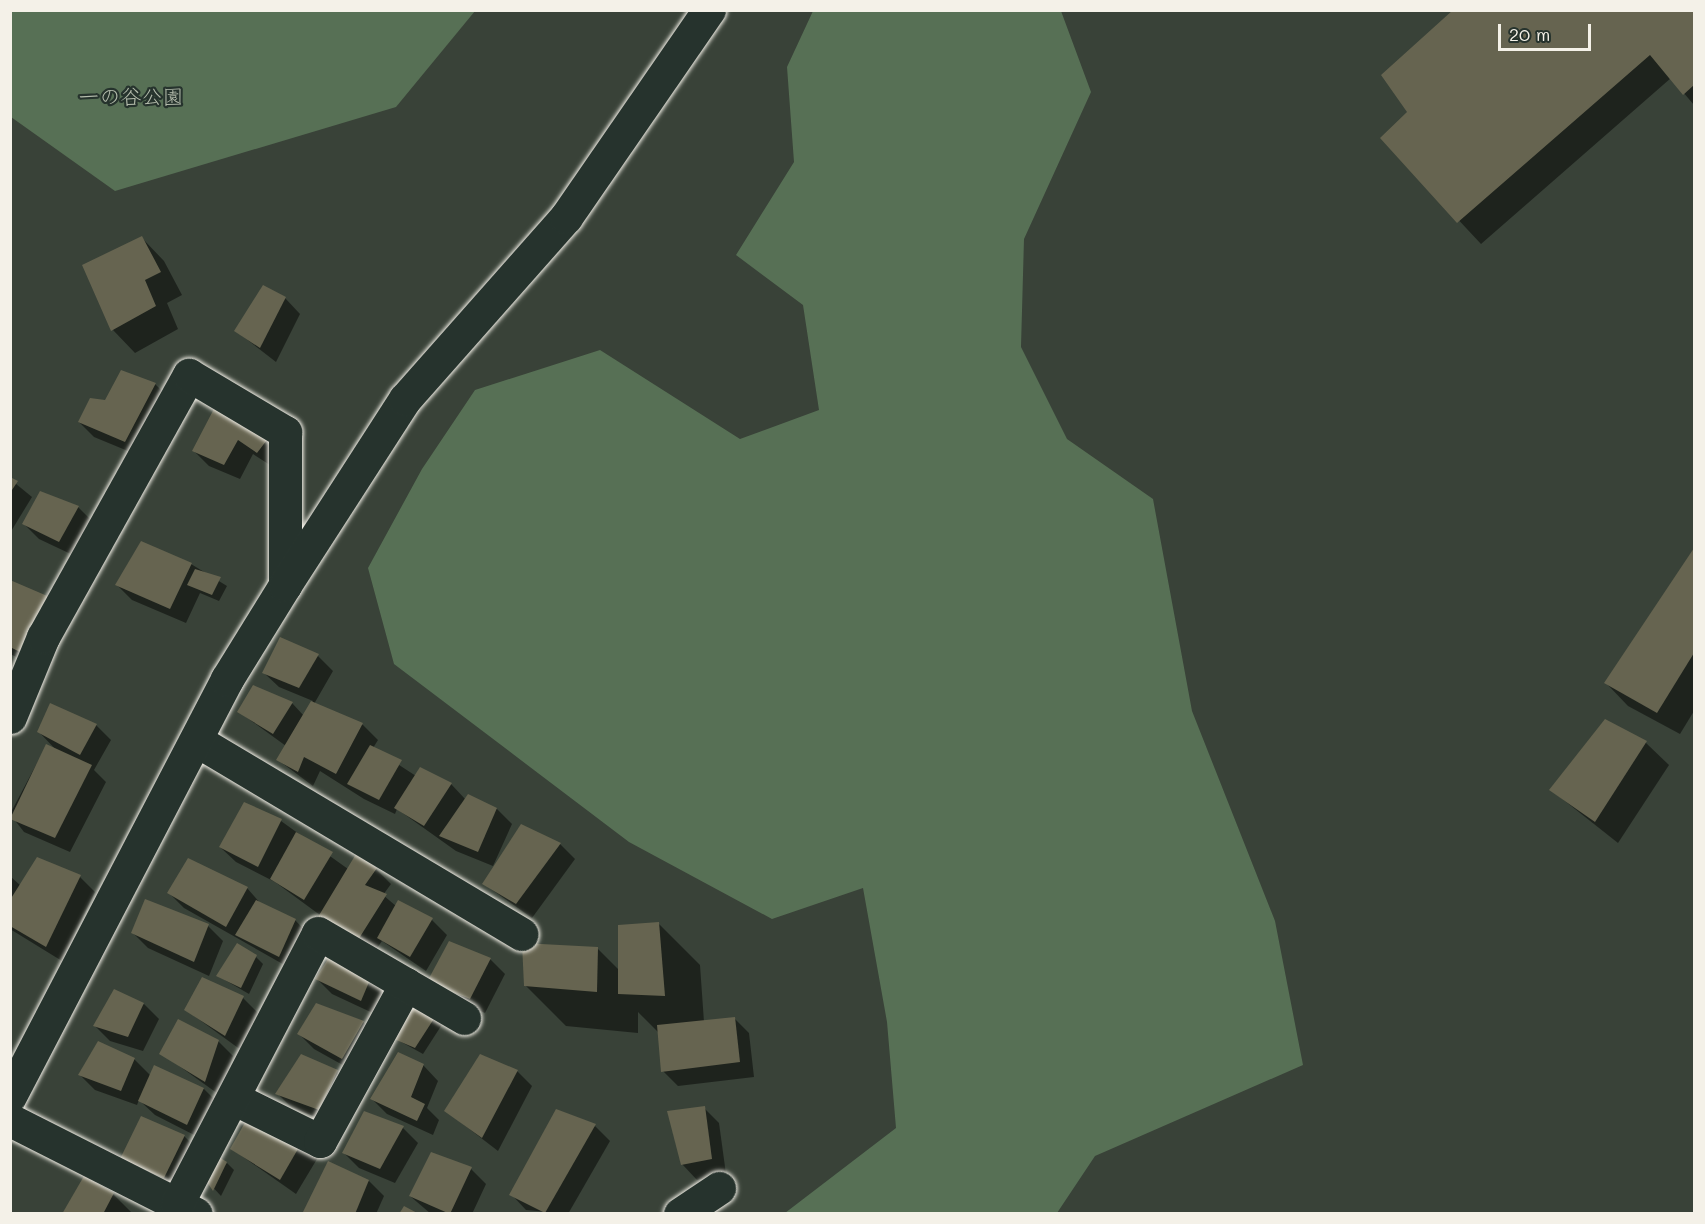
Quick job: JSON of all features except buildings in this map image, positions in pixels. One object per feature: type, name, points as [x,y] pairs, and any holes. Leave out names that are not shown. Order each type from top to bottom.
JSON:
[{"type":"street","points":[[10,1095],[21,1047],[285,585],[405,399],[566,216],[710,10]]},
{"type":"street","points":[[10,717],[43,637],[189,375],[285,432],[285,585]]},
{"type":"street","points":[[196,740],[522,934]]},
{"type":"street","points":[[10,1120],[187,1209],[233,1098],[318,933],[465,1018]]},
{"type":"street","points":[[233,1098],[320,1141],[406,984]]},
{"type":"street","points":[[680,1214],[719,1188]]},
{"type":"green space","name":"一の谷公園","points":[[11,10],[475,11],[396,107],[115,191],[11,117]]},
{"type":"green space","points":[[813,11],[1061,11],[1091,92],[1024,239],[1021,347],[1067,439],[1153,499],[1192,711],[1275,921],[1303,1065],[1095,1156],[1057,1213],[785,1213],[896,1128],[887,1022],[863,888],[772,919],[629,842],[394,664],[368,568],[422,469],[475,390],[600,350],[740,439],[819,410],[803,305],[736,255],[794,162],[787,67]]}]
